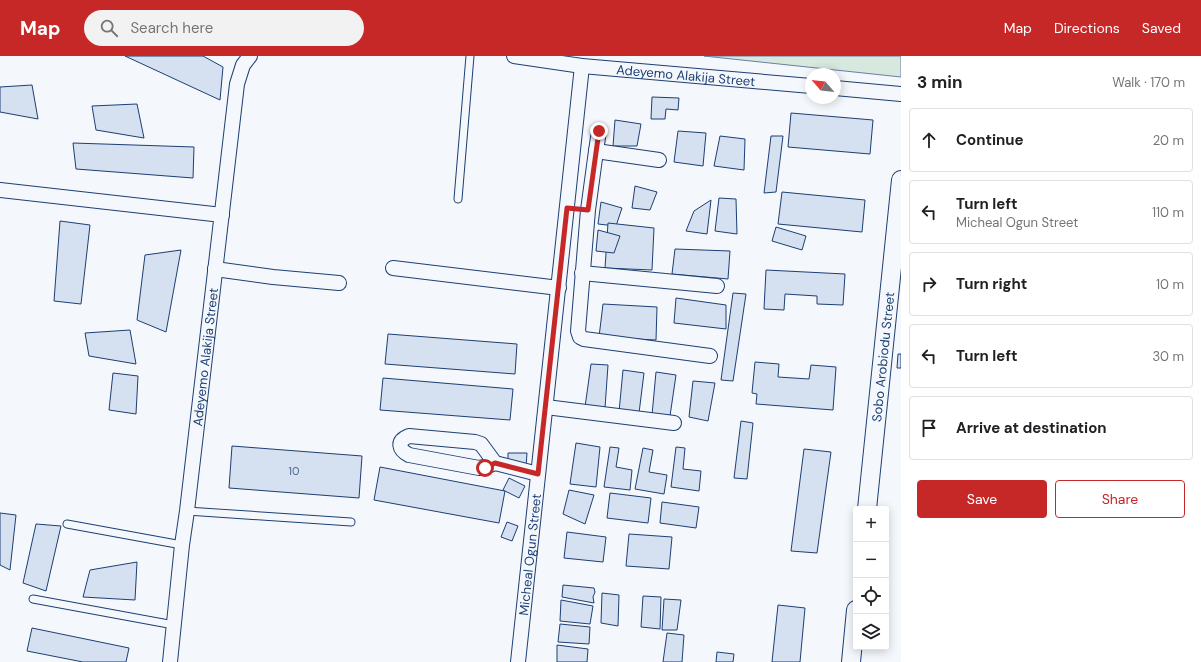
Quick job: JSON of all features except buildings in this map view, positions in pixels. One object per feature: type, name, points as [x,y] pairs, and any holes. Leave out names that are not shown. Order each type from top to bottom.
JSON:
[{"type":"street","name":"Adeyemo Alakija Street","points":[[170,662],[182,545],[237,84],[243,65],[250,56]]},
{"type":"street","name":"Adeyemo Alakija Street","points":[[514,56],[582,66],[805,85]]},
{"type":"street","name":"Micheal Ogun Street","points":[[518,662],[582,66]]},
{"type":"street","points":[[841,89],[901,94]]},
{"type":"street","points":[[599,131],[588,210],[582,274],[578,331],[580,336],[593,340],[710,356]]},
{"type":"street","points":[[596,151],[660,160]]},
{"type":"street","name":"Sobo Arobiodu Street","points":[[867,506],[901,180]]},
{"type":"street","points":[[0,190],[222,215]]},
{"type":"street","points":[[567,208],[588,210]]},
{"type":"street","points":[[393,268],[558,288]]},
{"type":"street","points":[[215,269],[273,277],[339,283]]},
{"type":"street","points":[[582,274],[717,286]]},
{"type":"street","points":[[546,407],[674,423]]},
{"type":"street","points":[[495,463],[485,468],[479,468],[409,455],[402,450],[400,446],[401,441],[409,436],[475,442],[481,444],[495,463],[538,474]]},
{"type":"street","points":[[850,662],[856,614]]},
{"type":"lane","points":[[458,199],[470,56]]},
{"type":"lane","points":[[187,511],[351,522]]},
{"type":"lane","points":[[67,524],[182,545]]},
{"type":"lane","points":[[33,599],[174,625]]},
{"type":"shaded area","points":[[704,56],[901,56],[901,77],[841,71],[841,68],[817,68]]},
{"type":"route","points":[[485,468],[495,463],[538,474],[567,208],[588,210],[599,131]]}]
